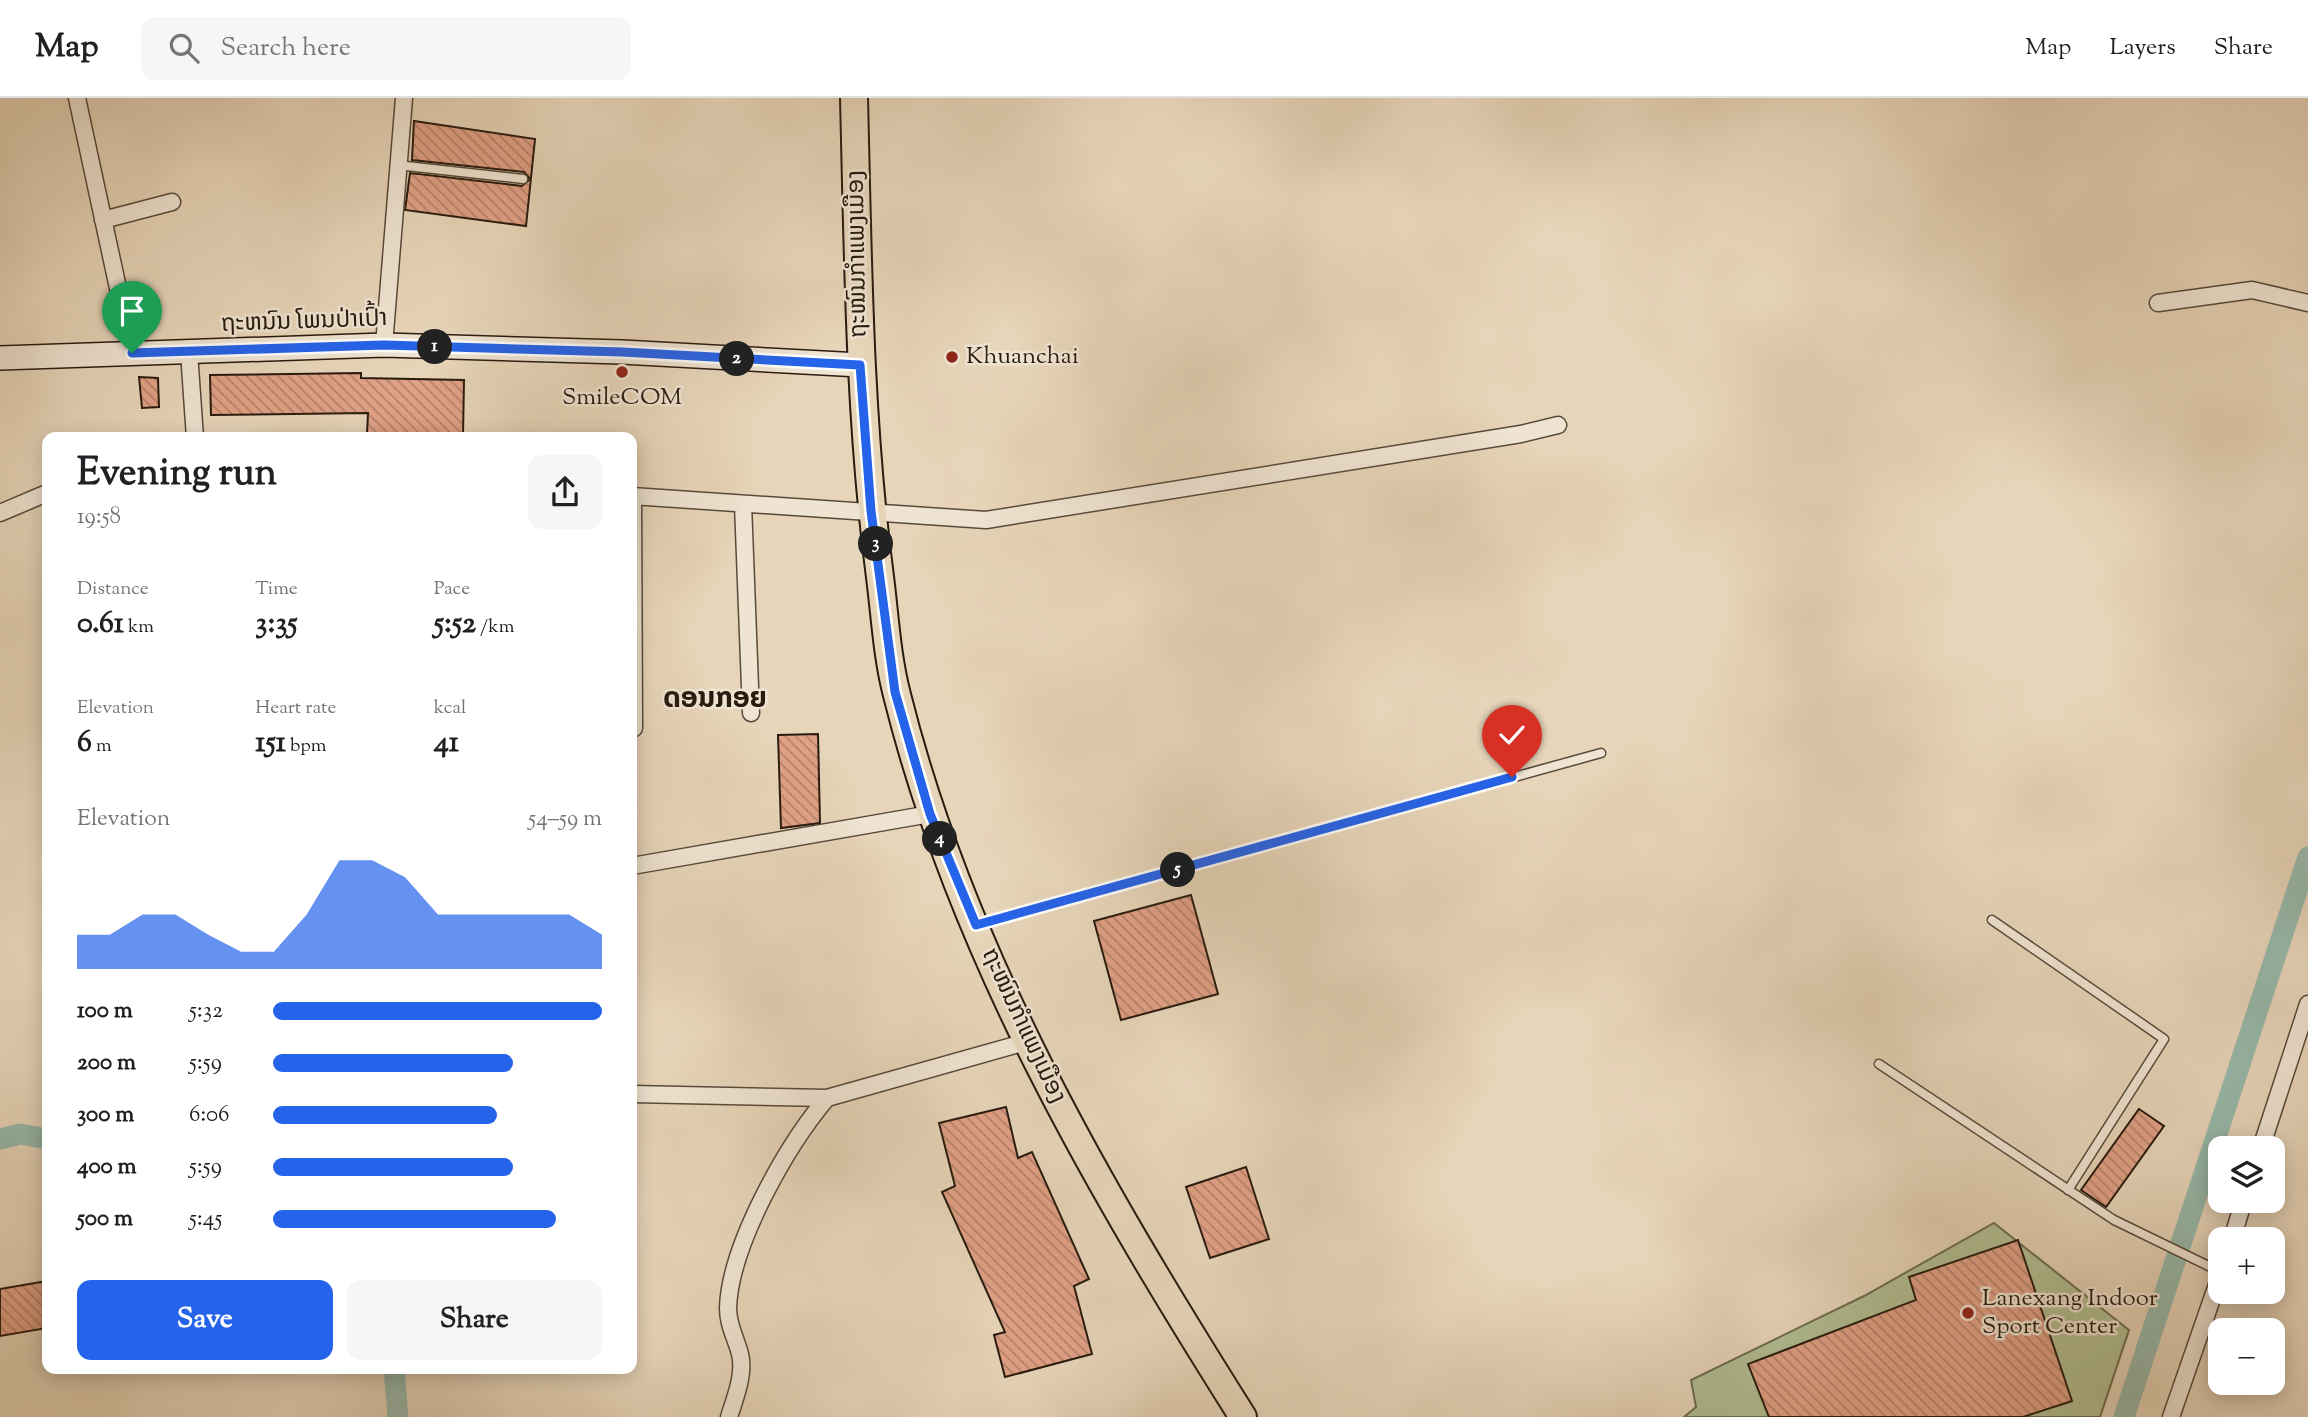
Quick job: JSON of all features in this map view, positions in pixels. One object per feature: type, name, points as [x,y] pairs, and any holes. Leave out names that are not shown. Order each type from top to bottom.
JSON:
[{"type":"main road","name":"ຖະໜົນກຳແພງເມືອງ","points":[[854,98],[860,365],[871,511],[895,692],[930,814],[1026,1042],[1101,1185],[1243,1417]]},
{"type":"street","points":[[77,98],[132,353]]},
{"type":"street","points":[[384,345],[404,98]]},
{"type":"street","points":[[103,220],[172,202]]},
{"type":"street","points":[[2158,303],[2252,290],[2308,303]]},
{"type":"street","name":"ຖະຫນົນ ໂພນປ່າເປົ້າ","points":[[0,358],[384,345],[622,352],[860,365]]},
{"type":"street","points":[[189,352],[195,432]]},
{"type":"street","points":[[637,496],[986,520],[1521,435],[1558,425]]},
{"type":"street","points":[[0,513],[42,495]]},
{"type":"street","points":[[743,504],[751,713]]},
{"type":"street","points":[[637,865],[930,814]]},
{"type":"street","points":[[2265,1136],[2308,1004]]},
{"type":"street","points":[[637,1094],[827,1098],[1026,1042]]},
{"type":"street","points":[[729,1417],[737,1390],[741,1356],[729,1324],[728,1306],[744,1245],[771,1184],[801,1129],[827,1098]]},
{"type":"street","points":[[2171,1417],[2210,1304]]},
{"type":"lane","points":[[397,165],[523,179]]},
{"type":"lane","points":[[976,925],[1601,752]]},
{"type":"lane","points":[[1992,920],[2164,1039],[2068,1189]]},
{"type":"lane","points":[[1879,1063],[2115,1220],[2208,1266]]},
{"type":"green space","name":"Lanexang Indoor Sport Center","points":[[1994,1223],[2129,1330],[2100,1417],[1684,1417],[1696,1407],[1691,1380],[1864,1296]]},
{"type":"building","points":[[414,121],[535,139],[526,226],[405,210],[410,173],[522,186],[530,179],[524,172],[412,160]]},
{"type":"building","points":[[361,373],[361,378],[464,380],[463,432],[367,432],[368,413],[211,415],[210,375]]},
{"type":"building","points":[[139,377],[158,378],[159,407],[142,408]]},
{"type":"building","points":[[818,734],[820,823],[781,828],[778,735]]},
{"type":"building","points":[[1191,895],[1218,994],[1121,1020],[1094,921]]},
{"type":"building","points":[[1006,1107],[1018,1158],[1032,1152],[1089,1279],[1074,1286],[1092,1354],[1005,1377],[994,1335],[1005,1332],[942,1192],[955,1186],[939,1123]]},
{"type":"building","points":[[2139,1109],[2164,1126],[2106,1207],[2081,1190]]},
{"type":"building","points":[[1246,1167],[1269,1239],[1210,1258],[1186,1187]]},
{"type":"building","name":"Lanexang Indoor Sport Center","points":[[2018,1240],[2072,1401],[2023,1417],[1769,1417],[1748,1364],[1916,1300],[1909,1277]]},
{"type":"building","points":[[42,1282],[42,1329],[0,1336],[0,1289]]},
{"type":"waterway","points":[[2124,1417],[2308,857]]},
{"type":"waterway","points":[[0,1139],[20,1134],[42,1138]]},
{"type":"waterway","points":[[394,1374],[398,1417]]},
{"type":"place","name":"Khuanchai","points":[[952,357]]},
{"type":"place","name":"SmileCOM","points":[[622,372]]},
{"type":"place","name":"Lanexang Indoor Sport Center","points":[[1968,1313]]},
{"type":"district","name":"ດອນກອຍ","points":[[715,700]]},
{"type":"route","points":[[132,353],[384,345],[622,352],[860,365],[871,511],[895,692],[930,814],[976,925],[1512,777]]}]
